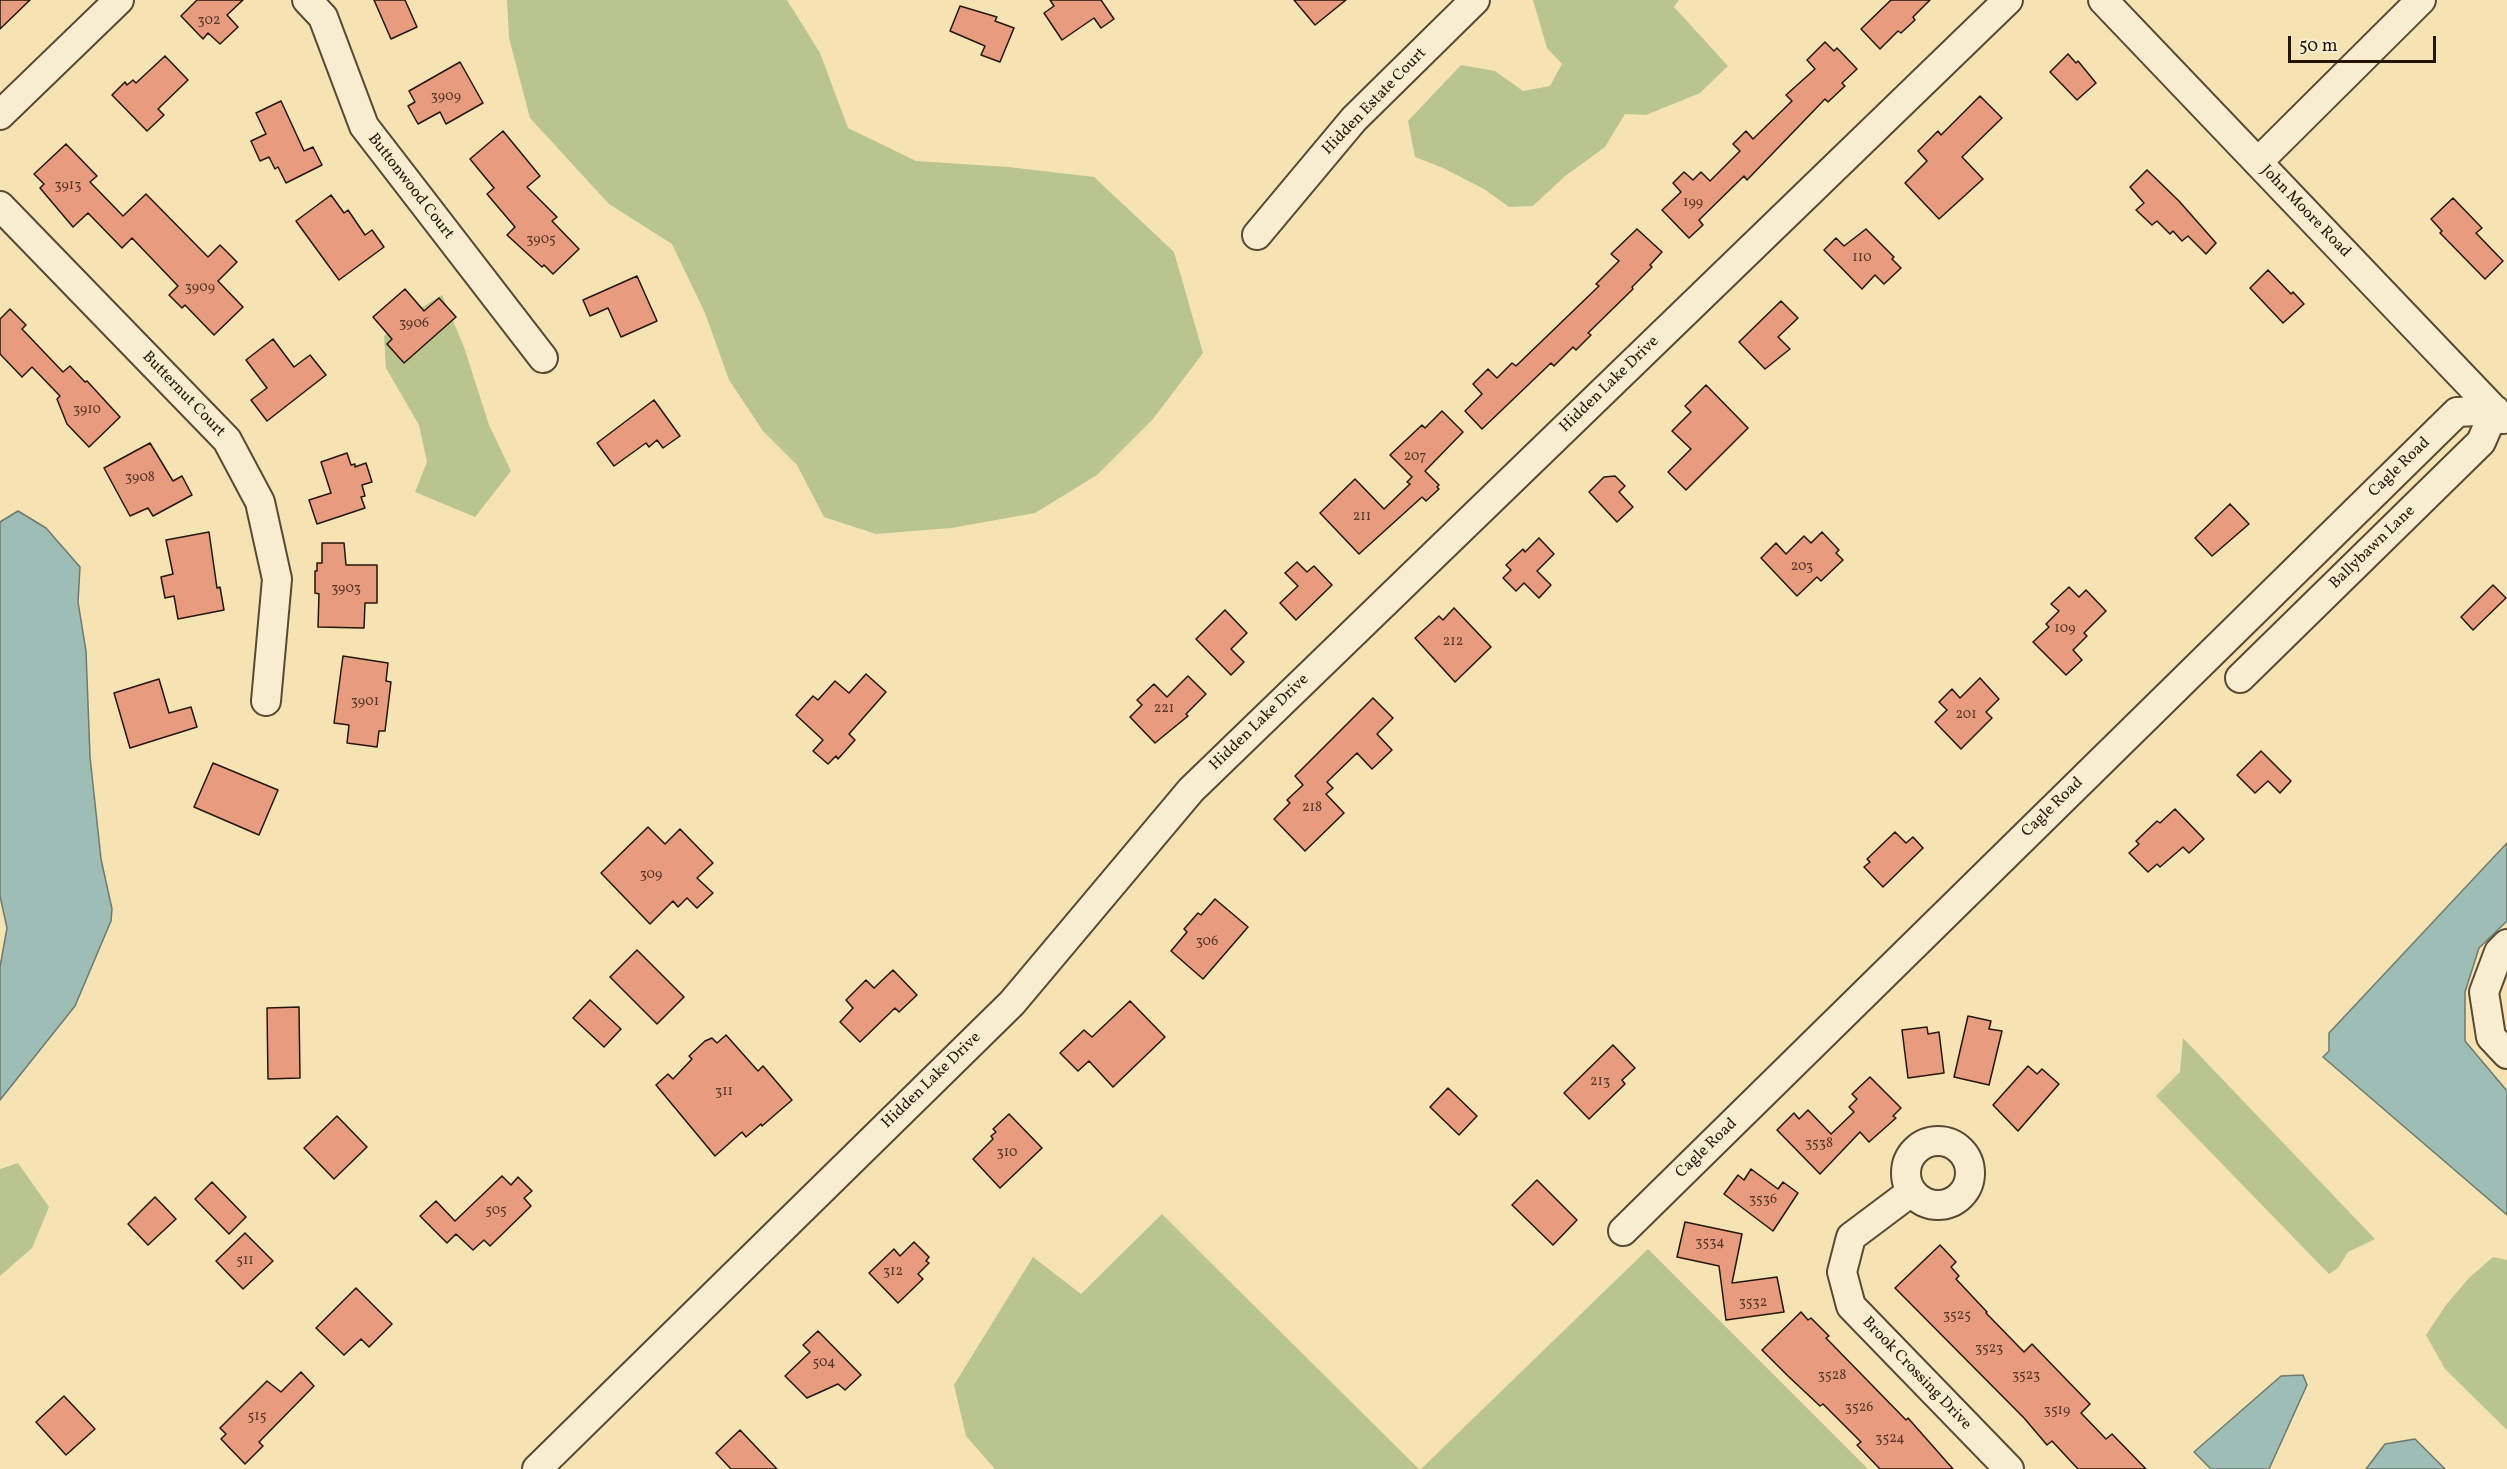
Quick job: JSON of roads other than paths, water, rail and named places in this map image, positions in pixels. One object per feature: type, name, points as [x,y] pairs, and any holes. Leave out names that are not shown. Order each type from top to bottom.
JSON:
[{"type":"street","points":[[0,115],[119,0]]},
{"type":"street","name":"Buttonwood Court","points":[[307,0],[323,17],[364,126],[543,358]]},
{"type":"street","name":"Hidden Estate Court","points":[[1257,236],[1354,119],[1475,0]]},
{"type":"street","name":"Hidden Lake Drive","points":[[537,1469],[1012,1003],[1191,790],[2008,0]]},
{"type":"street","name":"John Moore Road","points":[[2103,0],[2501,417]]},
{"type":"street","points":[[2258,162],[2421,0]]},
{"type":"street","name":"Butternut Court","points":[[0,206],[227,441],[260,502],[277,579],[266,701]]},
{"type":"street","name":"Cagle Road","points":[[1623,1231],[2457,412],[2501,417]]},
{"type":"street","name":"Ballybawn Lane","points":[[2240,678],[2481,442],[2501,417]]},
{"type":"street","points":[[2507,944],[2499,952],[2484,992],[2491,1037],[2507,1054]]},
{"type":"street","name":"Brook Crossing Drive","points":[[1911,1192],[1851,1237],[1842,1272],[1851,1306],[2009,1469]]},
{"type":"water","points":[[18,511],[46,528],[80,567],[78,602],[86,651],[90,757],[101,859],[112,909],[111,921],[75,1006],[0,1100],[0,967],[7,928],[0,896],[0,522]]},
{"type":"water","points":[[2507,843],[2507,921],[2479,948],[2465,992],[2465,1041],[2507,1091],[2507,1215],[2323,1057],[2329,1051],[2329,1033]]},
{"type":"water","points":[[2303,1375],[2307,1385],[2269,1469],[2211,1469],[2194,1452],[2281,1376]]},
{"type":"water","points":[[2415,1439],[2445,1469],[2366,1469],[2385,1444]]}]
